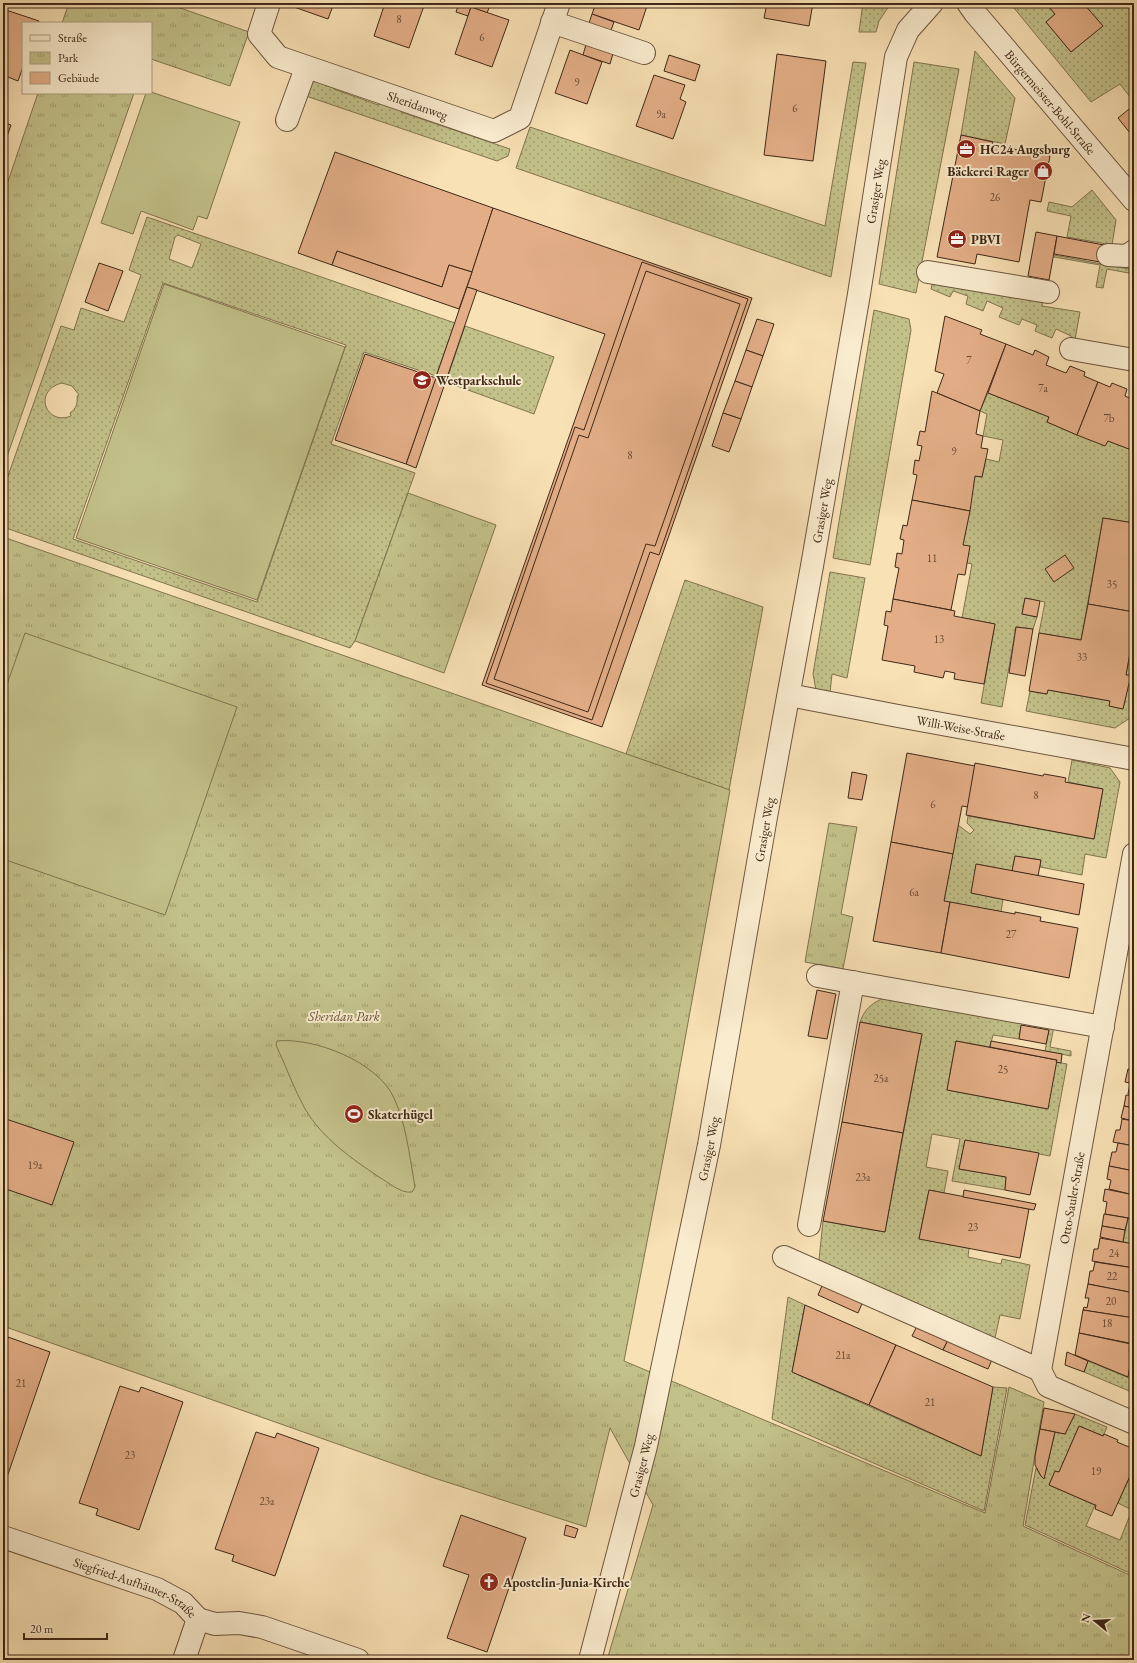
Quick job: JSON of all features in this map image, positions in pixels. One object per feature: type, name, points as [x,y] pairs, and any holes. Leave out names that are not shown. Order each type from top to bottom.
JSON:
[{"type":"street","name":"Sheridanweg","points":[[269,3],[259,34],[278,58],[494,131],[520,118],[555,12],[644,53]]},
{"type":"street","name":"Grasiger Weg","points":[[590,1660],[642,1460],[659,1388],[709,1145],[859,294],[896,57],[908,30],[932,3]]},
{"type":"street","name":"Bürgermeister-Bohl-Straße","points":[[968,3],[1134,200]]},
{"type":"street","points":[[287,120],[306,68]]},
{"type":"street","points":[[1108,255],[1127,256],[1134,251]]},
{"type":"street","points":[[928,272],[1048,292]]},
{"type":"street","points":[[1071,349],[1134,360]]},
{"type":"street","name":"Willi-Weise-Straße","points":[[787,704],[898,716],[1134,759]]},
{"type":"street","name":"Otto-Sauler-Straße","points":[[1040,1370],[1134,854]]},
{"type":"street","points":[[818,976],[1103,1027]]},
{"type":"street","points":[[809,1225],[853,982]]},
{"type":"street","points":[[784,1257],[1040,1370],[1048,1386],[1134,1423]]},
{"type":"street","name":"Siegfried-Aufhäuser-Straße","points":[[3,1537],[157,1589],[183,1603],[198,1619],[215,1624],[239,1623],[262,1627],[358,1660]]},
{"type":"street","points":[[184,1660],[198,1619]]},
{"type":"green space","points":[[69,3],[166,3],[249,32],[230,86],[152,59],[152,22],[62,22]]},
{"type":"green space","points":[[863,3],[891,3],[879,21],[876,32],[859,32]]},
{"type":"green space","points":[[1020,3],[1032,3],[1036,8],[1042,3],[1046,3],[1055,14],[1046,22],[1071,52],[1103,26],[1083,3],[1134,3],[1134,102],[1120,84],[1091,102],[1014,8]]},
{"type":"green space","points":[[975,51],[1015,98],[1005,144],[961,135]]},
{"type":"green space","points":[[853,62],[866,63],[831,277],[516,168],[530,127],[825,226]]},
{"type":"green space","points":[[914,62],[959,69],[916,293],[879,284]]},
{"type":"green space","points":[[321,75],[329,78],[334,89],[378,105],[388,98],[397,101],[401,112],[510,149],[508,156],[497,161],[306,96],[311,81]]},
{"type":"green space","points":[[152,92],[240,122],[207,219],[198,216],[193,230],[141,211],[133,234],[101,223],[146,94],[152,94]]},
{"type":"green space","points":[[38,94],[134,94],[3,468],[3,196]]},
{"type":"green space","points":[[1092,190],[1116,220],[1112,245],[1067,237],[1071,216],[1047,211],[1049,202],[1072,207]]},
{"type":"green space","points":[[147,217],[455,323],[436,376],[364,352],[331,444],[415,473],[355,641],[350,648],[3,527],[3,490],[61,326],[74,330],[81,308],[124,322],[141,275],[129,270]],"holes":[[[178,235],[201,244],[192,268],[169,259],[175,237]],[[163,283],[346,345],[257,602],[73,539]],[[62,383],[72,386],[79,395],[77,396],[75,408],[70,413],[71,416],[62,418],[49,412],[45,399],[53,387]]]},
{"type":"green space","points":[[1054,255],[1134,270],[1134,274],[1107,269],[1103,288],[1096,287],[1100,265],[1054,257]]},
{"type":"green space","points":[[933,280],[1043,300],[1042,306],[1080,312],[1074,345],[1071,346],[1071,336],[1056,329],[1052,338],[1035,331],[1037,325],[1022,319],[1019,325],[999,317],[1003,308],[987,301],[983,311],[966,304],[968,296],[953,291],[950,297],[931,289]]},
{"type":"green space","points":[[164,284],[345,347],[257,600],[76,538]]},
{"type":"green space","points":[[874,310],[909,319],[911,330],[870,565],[833,558]]},
{"type":"green space","points":[[465,326],[554,357],[534,414],[446,382]]},
{"type":"green space","points":[[988,393],[1049,417],[1047,422],[1077,435],[1108,441],[1134,451],[1134,523],[1103,518],[1081,640],[1039,633],[1045,602],[1025,598],[1022,614],[1037,617],[1033,629],[1016,627],[1002,707],[981,703],[995,624],[962,618],[972,564],[967,563],[963,545],[975,476],[982,477],[986,459],[999,462],[1003,440],[983,436],[987,414],[980,411]]},
{"type":"green space","points":[[408,493],[496,525],[444,673],[355,641]]},
{"type":"green space","name":"Sheridan Park","points":[[3,537],[730,790],[669,1128],[624,1361],[985,1513],[1009,1387],[1044,1402],[1023,1526],[1134,1577],[1134,1660],[607,1660],[653,1505],[610,1428],[586,1527],[431,1477],[3,1326]]},
{"type":"green space","points":[[830,572],[865,578],[847,678],[832,674],[830,693],[816,690],[813,674]]},
{"type":"green space","points":[[685,580],[763,607],[729,790],[626,754]]},
{"type":"green space","points":[[1134,631],[1134,698],[1130,718],[1115,728],[1026,711],[1030,691],[1046,694],[1048,690],[1110,701],[1109,706],[1123,709],[1130,676],[1126,675]]},
{"type":"green space","points":[[25,633],[237,707],[165,915],[3,859],[3,696]]},
{"type":"green space","points":[[1072,760],[1110,768],[1120,782],[1106,858],[1085,854],[1082,875],[1040,867],[1041,860],[1015,856],[1012,871],[977,864],[971,893],[1003,899],[1001,912],[944,901],[958,825],[970,834],[974,830],[967,823],[968,816],[1094,839],[1103,789],[1068,782]]},
{"type":"green space","points":[[829,823],[857,827],[841,914],[853,917],[843,969],[805,962]]},
{"type":"green space","points":[[887,997],[1054,1026],[1050,1047],[1071,1051],[1071,1056],[1045,1051],[1049,1030],[1021,1026],[1019,1039],[993,1035],[990,1047],[956,1041],[947,1090],[1047,1109],[1056,1062],[1067,1064],[1050,1156],[965,1140],[959,1169],[1006,1177],[1005,1190],[952,1181],[960,1139],[932,1134],[926,1167],[948,1171],[944,1193],[929,1190],[919,1238],[969,1248],[968,1257],[1001,1264],[1002,1259],[1030,1265],[1020,1319],[1000,1315],[995,1338],[819,1260],[823,1221],[885,1232],[922,1034],[860,1022],[864,1013],[870,1006]]},
{"type":"green space","name":"Skaterhügel","points":[[277,1041],[309,1043],[343,1054],[360,1063],[374,1073],[386,1085],[394,1098],[404,1128],[415,1187],[412,1192],[399,1189],[369,1170],[338,1147],[320,1129],[312,1120],[301,1101],[276,1045]]},
{"type":"green space","points":[[1128,1218],[1134,1219],[1134,1244],[1123,1242]]},
{"type":"green space","points":[[788,1297],[805,1305],[792,1372],[981,1456],[993,1387],[1007,1388],[984,1511],[772,1419]]},
{"type":"green space","points":[[1088,1361],[1134,1380],[1134,1393],[1084,1372]]},
{"type":"green space","points":[[1075,1414],[1107,1427],[1103,1436],[1079,1426],[1059,1472],[1055,1471],[1049,1485],[1095,1505],[1086,1526],[1120,1540],[1132,1510],[1118,1503],[1134,1467],[1134,1575],[1025,1525],[1036,1468],[1044,1478],[1055,1432],[1065,1434]]},
{"type":"building","points":[[296,3],[334,3],[328,19],[294,7]]},
{"type":"building","points":[[385,3],[425,3],[409,48],[374,36]]},
{"type":"building","points":[[459,3],[491,3],[487,13],[471,7],[468,16],[456,12]]},
{"type":"building","points":[[596,3],[648,3],[639,30],[592,14]]},
{"type":"building","points":[[767,3],[813,3],[809,26],[764,18]]},
{"type":"building","points":[[1055,3],[1064,3],[1066,5],[1068,3],[1083,3],[1103,26],[1071,52],[1046,22],[1055,14],[1049,7]]},
{"type":"building","points":[[471,7],[509,20],[492,67],[455,54]]},
{"type":"building","points":[[3,9],[39,21],[22,22],[22,70],[18,81],[3,75]]},
{"type":"building","points":[[592,14],[614,22],[610,33],[588,26]]},
{"type":"building","points":[[587,41],[614,50],[610,64],[583,55]]},
{"type":"building","points":[[570,50],[602,62],[587,104],[555,93]]},
{"type":"building","points":[[777,54],[826,61],[813,161],[764,155]]},
{"type":"building","points":[[669,55],[700,65],[695,81],[664,71]]},
{"type":"building","points":[[654,75],[685,85],[680,99],[686,102],[673,139],[636,126]]},
{"type":"building","points":[[1134,105],[1134,138],[1118,118]]},
{"type":"building","points":[[3,122],[11,125],[3,148]]},
{"type":"building","points":[[961,135],[993,142],[992,145],[1050,156],[1041,202],[1030,200],[1019,262],[977,254],[975,264],[937,257]]},
{"type":"building","points":[[335,152],[493,208],[472,272],[449,265],[442,287],[337,251],[332,265],[298,253]]},
{"type":"building","points":[[493,208],[752,298],[602,727],[482,685],[605,334],[467,287]]},
{"type":"building","points":[[1036,232],[1057,236],[1049,280],[1028,276]]},
{"type":"building","points":[[1057,236],[1109,246],[1106,263],[1054,254]]},
{"type":"building","points":[[337,251],[442,287],[449,265],[472,272],[459,309],[332,265]]},
{"type":"building","points":[[642,262],[748,299],[659,555],[650,552],[592,720],[486,683],[575,427],[584,430]],"holes":[[[646,271],[740,304],[655,546],[646,544],[588,712],[494,679],[579,435],[588,438]]]},
{"type":"building","points":[[99,263],[123,271],[108,311],[85,302]]},
{"type":"building","points":[[467,287],[477,290],[416,468],[406,464]]},
{"type":"building","points":[[945,316],[982,330],[980,334],[1006,344],[980,411],[937,393],[944,374],[935,371]]},
{"type":"building","points":[[757,319],[774,324],[763,356],[746,350]]},
{"type":"building","points":[[1006,344],[1033,355],[1035,350],[1049,357],[1046,365],[1066,373],[1070,366],[1085,372],[1084,376],[1098,382],[1077,435],[1047,422],[1049,417],[988,393]]},
{"type":"building","points":[[746,350],[763,356],[752,387],[735,381]]},
{"type":"building","points":[[365,354],[436,378],[406,464],[335,440]]},
{"type":"building","points":[[735,381],[752,387],[741,419],[723,413]]},
{"type":"building","points":[[1098,382],[1110,387],[1112,383],[1127,389],[1125,396],[1134,400],[1134,451],[1108,441],[1105,446],[1077,435]]},
{"type":"building","points":[[932,391],[980,411],[976,434],[983,436],[981,448],[988,449],[982,477],[975,476],[970,511],[912,500],[917,475],[913,474],[915,460],[919,461],[922,446],[917,445],[920,431],[925,432]]},
{"type":"building","points":[[723,413],[741,419],[729,452],[712,446]]},
{"type":"building","points":[[912,500],[970,511],[963,545],[970,546],[965,575],[958,574],[951,610],[893,599],[899,568],[895,567],[897,553],[902,554],[904,540],[900,539],[903,525],[907,526]]},
{"type":"building","points":[[1103,518],[1134,523],[1134,612],[1088,604]]},
{"type":"building","points":[[1065,555],[1074,568],[1054,582],[1045,569]]},
{"type":"building","points":[[1025,598],[1040,601],[1037,617],[1022,614]]},
{"type":"building","points":[[893,599],[955,611],[954,616],[995,624],[984,684],[954,679],[955,673],[945,671],[943,678],[914,672],[915,666],[882,660],[888,626],[884,625],[886,611],[891,612]]},
{"type":"building","points":[[1088,604],[1134,612],[1134,630],[1126,675],[1131,675],[1123,709],[1109,706],[1110,701],[1048,690],[1047,694],[1029,691],[1039,633],[1081,640]]},
{"type":"building","points":[[1016,627],[1033,629],[1025,676],[1009,673]]},
{"type":"building","points":[[907,753],[975,766],[968,807],[962,806],[953,854],[891,842]]},
{"type":"building","points":[[975,763],[1043,776],[1044,774],[1066,778],[1065,782],[1103,789],[1094,839],[966,815]]},
{"type":"building","points":[[852,772],[867,775],[862,800],[848,798]]},
{"type":"building","points":[[891,842],[953,854],[944,901],[950,902],[941,953],[873,941]]},
{"type":"building","points":[[1015,856],[1041,860],[1038,876],[1012,871]]},
{"type":"building","points":[[976,864],[1084,884],[1079,915],[971,893]]},
{"type":"building","points":[[950,902],[1015,914],[1015,912],[1041,917],[1040,921],[1078,928],[1069,978],[941,953]]},
{"type":"building","points":[[817,990],[836,994],[827,1039],[808,1036]]},
{"type":"building","points":[[860,1022],[922,1034],[903,1133],[842,1122]]},
{"type":"building","points":[[1021,1025],[1049,1030],[1046,1044],[1019,1039]]},
{"type":"building","points":[[956,1041],[1057,1060],[1048,1109],[947,1090]]},
{"type":"building","points":[[991,1041],[1062,1054],[1061,1063],[1056,1062],[1057,1060],[990,1047]]},
{"type":"building","points":[[1132,1046],[1134,1047],[1134,1070],[1132,1070],[1133,1061],[1130,1060]]},
{"type":"building","points":[[1128,1069],[1134,1070],[1134,1095],[1128,1094],[1130,1083],[1125,1082]]},
{"type":"building","points":[[1126,1095],[1134,1096],[1134,1108],[1124,1106]]},
{"type":"building","points":[[1124,1106],[1134,1108],[1134,1121],[1121,1118]]},
{"type":"building","points":[[3,1118],[74,1142],[52,1205],[3,1188]]},
{"type":"building","points":[[1122,1119],[1134,1121],[1134,1146],[1113,1142],[1116,1130],[1120,1130]]},
{"type":"building","points":[[842,1122],[903,1133],[885,1232],[823,1221]]},
{"type":"building","points":[[965,1140],[1039,1153],[1030,1195],[1005,1190],[1006,1177],[959,1169]]},
{"type":"building","points":[[1118,1143],[1134,1146],[1134,1171],[1109,1166],[1112,1152],[1116,1152]]},
{"type":"building","points":[[1109,1166],[1134,1171],[1134,1195],[1109,1189],[1111,1180],[1107,1179]]},
{"type":"building","points":[[1105,1189],[1134,1195],[1134,1219],[1105,1214],[1107,1202],[1103,1201]]},
{"type":"building","points":[[929,1190],[1029,1209],[1020,1258],[919,1239]]},
{"type":"building","points":[[964,1190],[1036,1204],[1034,1210],[963,1197]]},
{"type":"building","points":[[1104,1214],[1128,1218],[1125,1230],[1102,1226]]},
{"type":"building","points":[[1102,1226],[1125,1230],[1123,1242],[1100,1237]]},
{"type":"building","points":[[1100,1238],[1134,1244],[1134,1268],[1092,1261],[1094,1249],[1098,1249]]},
{"type":"building","points":[[1095,1262],[1134,1268],[1134,1293],[1088,1284],[1090,1271],[1093,1271]]},
{"type":"building","points":[[824,1281],[864,1299],[858,1313],[818,1295]]},
{"type":"building","points":[[1088,1284],[1134,1293],[1134,1318],[1083,1310],[1084,1307],[1087,1308],[1089,1298],[1085,1298]]},
{"type":"building","points":[[805,1305],[896,1345],[869,1405],[792,1372]]},
{"type":"building","points":[[1083,1310],[1134,1318],[1134,1344],[1079,1333]]},
{"type":"building","points":[[919,1322],[950,1336],[943,1350],[912,1336]]},
{"type":"building","points":[[1079,1333],[1131,1344],[1129,1351],[1132,1352],[1128,1377],[1075,1355]]},
{"type":"building","points":[[950,1336],[994,1355],[988,1369],[943,1350]]},
{"type":"building","points":[[8,1337],[50,1352],[6,1480],[3,1478],[3,1341],[7,1342]]},
{"type":"building","points":[[896,1345],[993,1387],[981,1456],[869,1405]]},
{"type":"building","points":[[1067,1352],[1088,1361],[1084,1372],[1065,1365]]},
{"type":"building","points":[[120,1386],[139,1392],[141,1387],[183,1402],[139,1530],[96,1515],[98,1509],[79,1503]]},
{"type":"building","points":[[1044,1408],[1075,1414],[1065,1434],[1040,1429]]},
{"type":"building","points":[[1079,1426],[1103,1436],[1104,1434],[1118,1440],[1117,1442],[1134,1449],[1134,1467],[1112,1516],[1095,1509],[1096,1505],[1049,1485],[1055,1471],[1059,1472]]},
{"type":"building","points":[[1040,1429],[1055,1432],[1044,1479],[1035,1465],[1035,1456]]},
{"type":"building","points":[[256,1432],[275,1438],[277,1433],[319,1448],[275,1576],[232,1561],[234,1555],[215,1549]]},
{"type":"building","name":"Apostelin-Junia-Kirche","points":[[461,1515],[526,1538],[487,1652],[447,1638],[469,1575],[443,1566]]},
{"type":"building","points":[[566,1525],[578,1529],[575,1538],[564,1535]]},
{"type":"place","name":"HC24 Augsburg","points":[[966,149]]},
{"type":"place","name":"Bäckerei Rager","points":[[1043,171]]},
{"type":"place","name":"PBVI","points":[[957,239]]},
{"type":"place","name":"Westparkschule","points":[[422,380]]},
{"type":"place","name":"Skaterhügel","points":[[354,1114]]},
{"type":"place","name":"Apostelin-Junia-Kirche","points":[[489,1582]]}]
